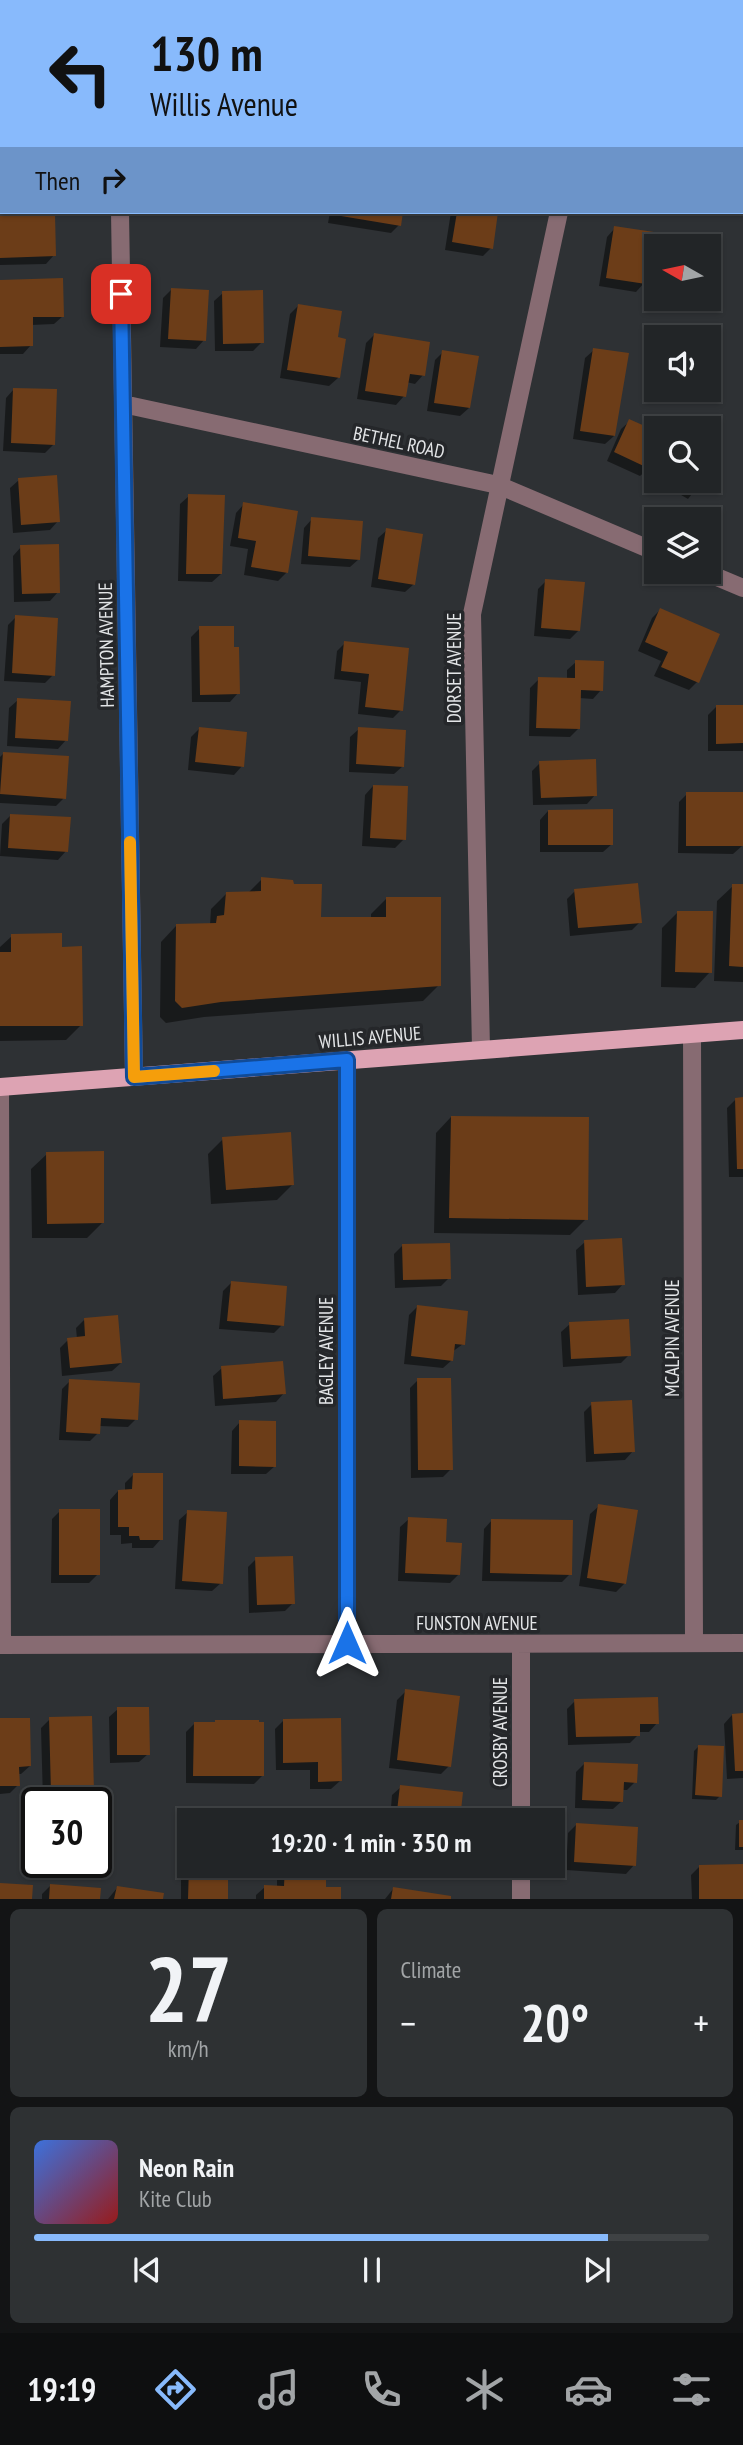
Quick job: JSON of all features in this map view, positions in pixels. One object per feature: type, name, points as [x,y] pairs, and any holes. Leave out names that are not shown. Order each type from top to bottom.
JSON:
[{"type":"main road","name":"WILLIS AVENUE","points":[[0,1087],[743,1030]]},
{"type":"street","name":"HAMPTON AVENUE","points":[[120,214],[134,1077]]},
{"type":"street","name":"DORSET AVENUE","points":[[481,1049],[472,614],[559,214]]},
{"type":"street","name":"BETHEL ROAD","points":[[123,404],[498,485],[644,547]]},
{"type":"street","points":[[721,579],[743,588]]},
{"type":"street","name":"MCALPIN AVENUE","points":[[692,1034],[694,1643]]},
{"type":"street","name":"BAGLEY AVENUE","points":[[347,1060],[347,1643]]},
{"type":"street","points":[[0,1087],[1,1645]]},
{"type":"street","name":"FUNSTON AVENUE","points":[[1,1645],[743,1643]]},
{"type":"street","name":"CROSBY AVENUE","points":[[521,1644],[521,1808]]},
{"type":"street","points":[[521,1878],[521,1899]]},
{"type":"building","points":[[55,214],[56,256],[0,258],[0,216]]},
{"type":"building","points":[[335,214],[403,214],[401,226]]},
{"type":"building","points":[[457,214],[498,214],[493,249],[452,242]]},
{"type":"building","points":[[614,226],[654,232],[644,234],[644,284],[606,278]]},
{"type":"building","points":[[63,278],[64,317],[33,317],[33,346],[0,347],[0,280]]},
{"type":"building","points":[[171,288],[209,290],[206,341],[168,339]]},
{"type":"building","points":[[263,290],[264,343],[223,344],[222,291]]},
{"type":"building","points":[[298,304],[342,311],[338,337],[346,339],[340,378],[287,370]]},
{"type":"building","points":[[374,333],[430,342],[425,376],[410,374],[406,397],[365,391]]},
{"type":"building","points":[[593,348],[629,353],[615,436],[580,431]]},
{"type":"building","points":[[442,350],[479,356],[470,408],[434,403]]},
{"type":"building","points":[[13,388],[57,389],[55,445],[11,443]]},
{"type":"building","points":[[629,419],[644,426],[644,466],[614,452]]},
{"type":"building","points":[[57,475],[60,522],[21,525],[18,478]]},
{"type":"building","points":[[188,494],[225,495],[222,574],[186,574]]},
{"type":"building","points":[[243,502],[298,511],[288,573],[251,567],[256,541],[238,538]]},
{"type":"building","points":[[311,517],[363,521],[360,560],[308,556]]},
{"type":"building","points":[[386,528],[423,534],[415,585],[378,579]]},
{"type":"building","points":[[59,544],[60,593],[22,594],[20,545]]},
{"type":"building","points":[[545,579],[585,582],[580,631],[541,628]]},
{"type":"building","points":[[660,608],[720,634],[699,683],[661,667],[668,652],[645,642]]},
{"type":"building","points":[[15,615],[58,618],[55,676],[12,673]]},
{"type":"building","points":[[199,626],[234,626],[234,647],[239,647],[240,694],[200,695]]},
{"type":"building","points":[[344,641],[409,648],[403,711],[365,707],[369,674],[341,671]]},
{"type":"building","points":[[575,660],[604,661],[603,691],[581,690],[580,729],[536,728],[538,677],[575,678]]},
{"type":"building","points":[[17,698],[71,701],[68,741],[15,738]]},
{"type":"building","points":[[716,705],[743,705],[743,743],[716,744]]},
{"type":"building","points":[[199,727],[247,732],[244,767],[195,762]]},
{"type":"building","points":[[358,727],[406,730],[404,767],[356,764]]},
{"type":"building","points":[[3,752],[69,756],[66,799],[0,794]]},
{"type":"building","points":[[596,759],[597,796],[541,798],[539,761]]},
{"type":"building","points":[[373,785],[408,786],[406,840],[370,838]]},
{"type":"building","points":[[686,792],[743,792],[743,846],[686,846]]},
{"type":"building","points":[[613,809],[613,845],[548,845],[548,810]]},
{"type":"building","points":[[10,814],[71,817],[68,852],[8,848]]},
{"type":"building","points":[[261,877],[293,880],[294,884],[322,884],[321,917],[386,917],[386,897],[441,897],[441,986],[221,1002],[182,1008],[175,1001],[176,924],[216,923],[217,916],[224,915],[226,892],[261,891]]},
{"type":"building","points":[[638,883],[642,923],[578,928],[574,889]]},
{"type":"building","points":[[732,884],[743,884],[743,967],[729,966]]},
{"type":"building","points":[[677,911],[713,911],[712,973],[675,972]]},
{"type":"building","points":[[62,933],[62,947],[82,946],[83,1026],[0,1026],[0,952],[11,952],[11,934]]},
{"type":"building","points":[[743,1097],[743,1169],[737,1169],[735,1098]]},
{"type":"building","points":[[451,1116],[589,1117],[588,1220],[449,1218]]},
{"type":"building","points":[[291,1132],[294,1185],[226,1190],[222,1137]]},
{"type":"building","points":[[104,1151],[104,1223],[47,1224],[46,1152]]},
{"type":"building","points":[[622,1238],[625,1285],[586,1287],[584,1240]]},
{"type":"building","points":[[450,1243],[451,1279],[403,1280],[402,1244]]},
{"type":"building","points":[[231,1281],[287,1286],[284,1326],[227,1321]]},
{"type":"building","points":[[417,1305],[468,1311],[465,1345],[455,1344],[453,1361],[411,1356]]},
{"type":"building","points":[[118,1315],[122,1363],[70,1368],[67,1338],[85,1336],[84,1318]]},
{"type":"building","points":[[629,1319],[631,1356],[571,1359],[569,1322]]},
{"type":"building","points":[[283,1361],[286,1394],[223,1399],[221,1366]]},
{"type":"building","points":[[417,1378],[451,1378],[453,1470],[418,1470]]},
{"type":"building","points":[[69,1379],[140,1383],[138,1420],[101,1418],[100,1434],[66,1432]]},
{"type":"building","points":[[632,1400],[635,1452],[594,1454],[591,1402]]},
{"type":"building","points":[[239,1420],[276,1421],[276,1467],[239,1466]]},
{"type":"building","points":[[133,1473],[163,1473],[163,1540],[140,1540],[139,1536],[129,1536],[129,1527],[118,1527],[118,1490],[132,1489]]},
{"type":"building","points":[[598,1504],[638,1510],[626,1584],[587,1578]]},
{"type":"building","points":[[59,1509],[100,1509],[100,1575],[59,1575]]},
{"type":"building","points":[[187,1510],[227,1512],[223,1584],[182,1581]]},
{"type":"building","points":[[408,1517],[447,1519],[446,1542],[462,1543],[460,1575],[405,1573]]},
{"type":"building","points":[[491,1519],[573,1520],[572,1575],[490,1573]]},
{"type":"building","points":[[293,1556],[295,1604],[257,1605],[255,1557]]},
{"type":"building","points":[[405,1689],[460,1696],[451,1767],[397,1760]]},
{"type":"building","points":[[658,1697],[659,1724],[640,1724],[640,1736],[576,1737],[574,1699]]},
{"type":"building","points":[[117,1707],[149,1707],[150,1755],[117,1755]]},
{"type":"building","points":[[743,1713],[743,1771],[735,1771],[732,1714]]},
{"type":"building","points":[[92,1716],[94,1787],[51,1787],[49,1717]]},
{"type":"building","points":[[0,1718],[30,1718],[31,1766],[19,1767],[20,1786],[0,1786]]},
{"type":"building","points":[[341,1718],[342,1781],[318,1782],[318,1762],[283,1763],[283,1719]]},
{"type":"building","points":[[194,1722],[264,1722],[264,1776],[193,1776]]},
{"type":"building","points":[[698,1745],[724,1746],[722,1797],[695,1795]]},
{"type":"building","points":[[584,1762],[638,1764],[637,1783],[624,1782],[623,1802],[582,1800]]},
{"type":"building","points":[[400,1785],[463,1792],[461,1808],[397,1808]]},
{"type":"building","points":[[739,1820],[743,1820],[743,1847],[739,1847]]},
{"type":"building","points":[[576,1823],[638,1827],[636,1866],[574,1862]]},
{"type":"building","points":[[743,1864],[743,1899],[699,1899],[699,1865]]},
{"type":"building","points":[[189,1878],[228,1878],[228,1899],[188,1899]]},
{"type":"building","points":[[284,1878],[326,1878],[326,1887],[341,1887],[341,1899],[264,1899],[264,1885],[284,1886]]},
{"type":"building","points":[[0,1883],[33,1885],[32,1899],[0,1899]]},
{"type":"building","points":[[50,1884],[101,1888],[100,1899],[49,1899]]},
{"type":"building","points":[[117,1886],[164,1893],[163,1899],[114,1899]]},
{"type":"building","points":[[393,1887],[451,1896],[451,1899],[391,1899]]},
{"type":"slow traffic","points":[[130,842],[134,1077],[214,1071]]},
{"type":"route","points":[[121,294],[134,1077],[347,1060],[347,1643]]}]
